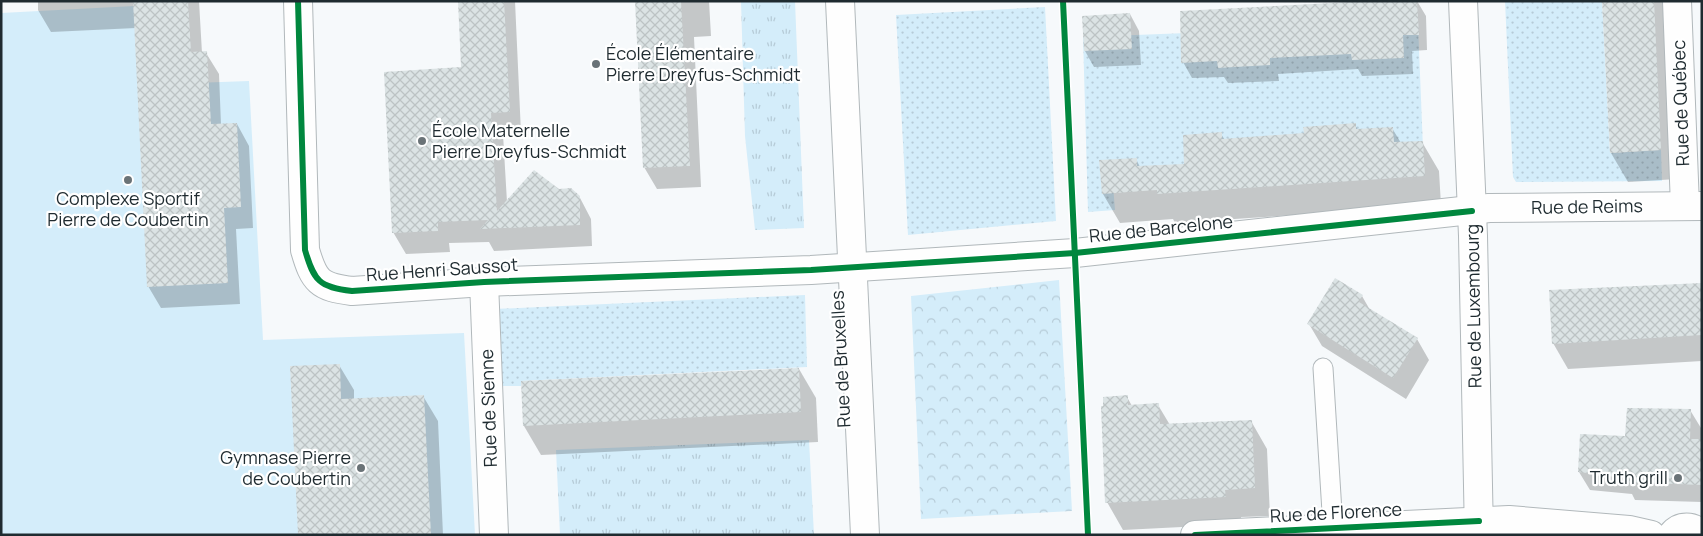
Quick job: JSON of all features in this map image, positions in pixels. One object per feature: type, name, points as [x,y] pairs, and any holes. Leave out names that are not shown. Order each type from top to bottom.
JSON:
[{"type":"street","name":"Rue Henri Saussot","points":[[298,1],[305,250],[311,273],[321,284],[334,289],[352,291],[484,282],[852,268]]},
{"type":"street","name":"Rue de Bruxelles","points":[[840,1],[865,535]]},
{"type":"street","name":"Rue de Luxembourg","points":[[1463,1],[1472,211],[1479,528]]},
{"type":"street","name":"Rue de Québec","points":[[1677,1],[1693,206]]},
{"type":"street","name":"Rue de Reims","points":[[1472,211],[1489,208],[1693,206]]},
{"type":"street","name":"Rue de Barcelone","points":[[852,268],[1075,252],[1472,211]]},
{"type":"street","name":"Rue de Sienne","points":[[484,282],[494,535]]},
{"type":"street","name":"Rue de Florence","points":[[1195,535],[1333,528],[1479,528],[1509,520],[1629,530],[1651,535]]},
{"type":"street","points":[[1672,535],[1682,528],[1690,527],[1701,535]]},
{"type":"lane","points":[[1323,368],[1333,528]]},
{"type":"green space","points":[[741,1],[795,1],[804,228],[755,230],[745,136]]},
{"type":"green space","points":[[1505,1],[1602,1],[1610,153],[1661,150],[1662,181],[1516,182],[1513,177]]},
{"type":"green space","name":"Complexe Sportif Pierre de Coubertin","points":[[134,6],[138,85],[249,81],[263,340],[464,333],[475,535],[1,535],[1,13]]},
{"type":"green space","points":[[1045,7],[1056,221],[908,235],[896,15]]},
{"type":"green space","points":[[1418,24],[1423,149],[1112,172],[1115,210],[1088,212],[1083,37]]},
{"type":"green space","points":[[1059,280],[1072,511],[921,519],[911,296]]},
{"type":"green space","points":[[805,295],[807,367],[521,381],[521,386],[499,386],[495,309]]},
{"type":"green space","points":[[809,440],[814,535],[560,535],[556,450]]},
{"type":"building","points":[[133,1],[188,1],[191,52],[207,51],[211,124],[237,123],[241,207],[224,208],[228,283],[147,287]]},
{"type":"building","points":[[458,1],[504,1],[510,112],[491,113],[497,211],[534,170],[559,189],[571,188],[580,196],[580,225],[480,229],[488,220],[438,222],[438,231],[392,233],[384,72],[461,67]]},
{"type":"building","points":[[635,1],[681,1],[690,166],[643,168]]},
{"type":"building","points":[[1370,1],[1417,1],[1419,35],[1403,35],[1404,58],[1352,60],[1351,54],[1270,58],[1270,65],[1218,68],[1217,61],[1181,63],[1180,11]]},
{"type":"building","points":[[1602,1],[1654,1],[1661,150],[1610,153]]},
{"type":"building","points":[[1130,13],[1132,49],[1084,51],[1082,16]]},
{"type":"building","points":[[1356,123],[1356,129],[1393,127],[1394,142],[1423,141],[1425,176],[1157,194],[1157,190],[1102,194],[1099,160],[1137,158],[1137,166],[1184,164],[1183,135],[1222,132],[1222,139],[1304,133],[1303,127]]},
{"type":"building","points":[[1335,278],[1363,295],[1359,302],[1418,338],[1393,378],[1307,324]]},
{"type":"building","points":[[1702,283],[1702,335],[1552,344],[1549,290]]},
{"type":"building","name":"Gymnase Pierre de Coubertin","points":[[340,364],[341,399],[424,395],[431,535],[298,535],[290,366]]},
{"type":"building","points":[[799,368],[801,412],[523,426],[521,381]]},
{"type":"building","points":[[1128,395],[1128,405],[1159,403],[1160,424],[1252,420],[1255,488],[1225,490],[1226,497],[1105,503],[1101,406],[1103,406],[1103,397]]},
{"type":"building","points":[[1627,408],[1691,409],[1690,439],[1702,439],[1702,485],[1623,482],[1624,477],[1596,476],[1596,474],[1578,472],[1580,434],[1625,436]]},
{"type":"cycle path","points":[[298,1],[305,250],[315,276],[319,281],[332,287],[352,291],[484,282],[811,270],[1075,253],[1472,211]]},
{"type":"cycle path","points":[[1063,1],[1088,535]]},
{"type":"cycle path","points":[[1195,535],[1479,521]]},
{"type":"place","name":"École Élémentaire Pierre Dreyfus-Schmidt","points":[[596,64]]},
{"type":"place","name":"École Maternelle Pierre Dreyfus-Schmidt","points":[[422,141]]},
{"type":"place","name":"Complexe Sportif Pierre de Coubertin","points":[[128,180]]},
{"type":"place","name":"Gymnase Pierre de Coubertin","points":[[361,468]]},
{"type":"place","name":"Truth grill","points":[[1678,478]]}]
